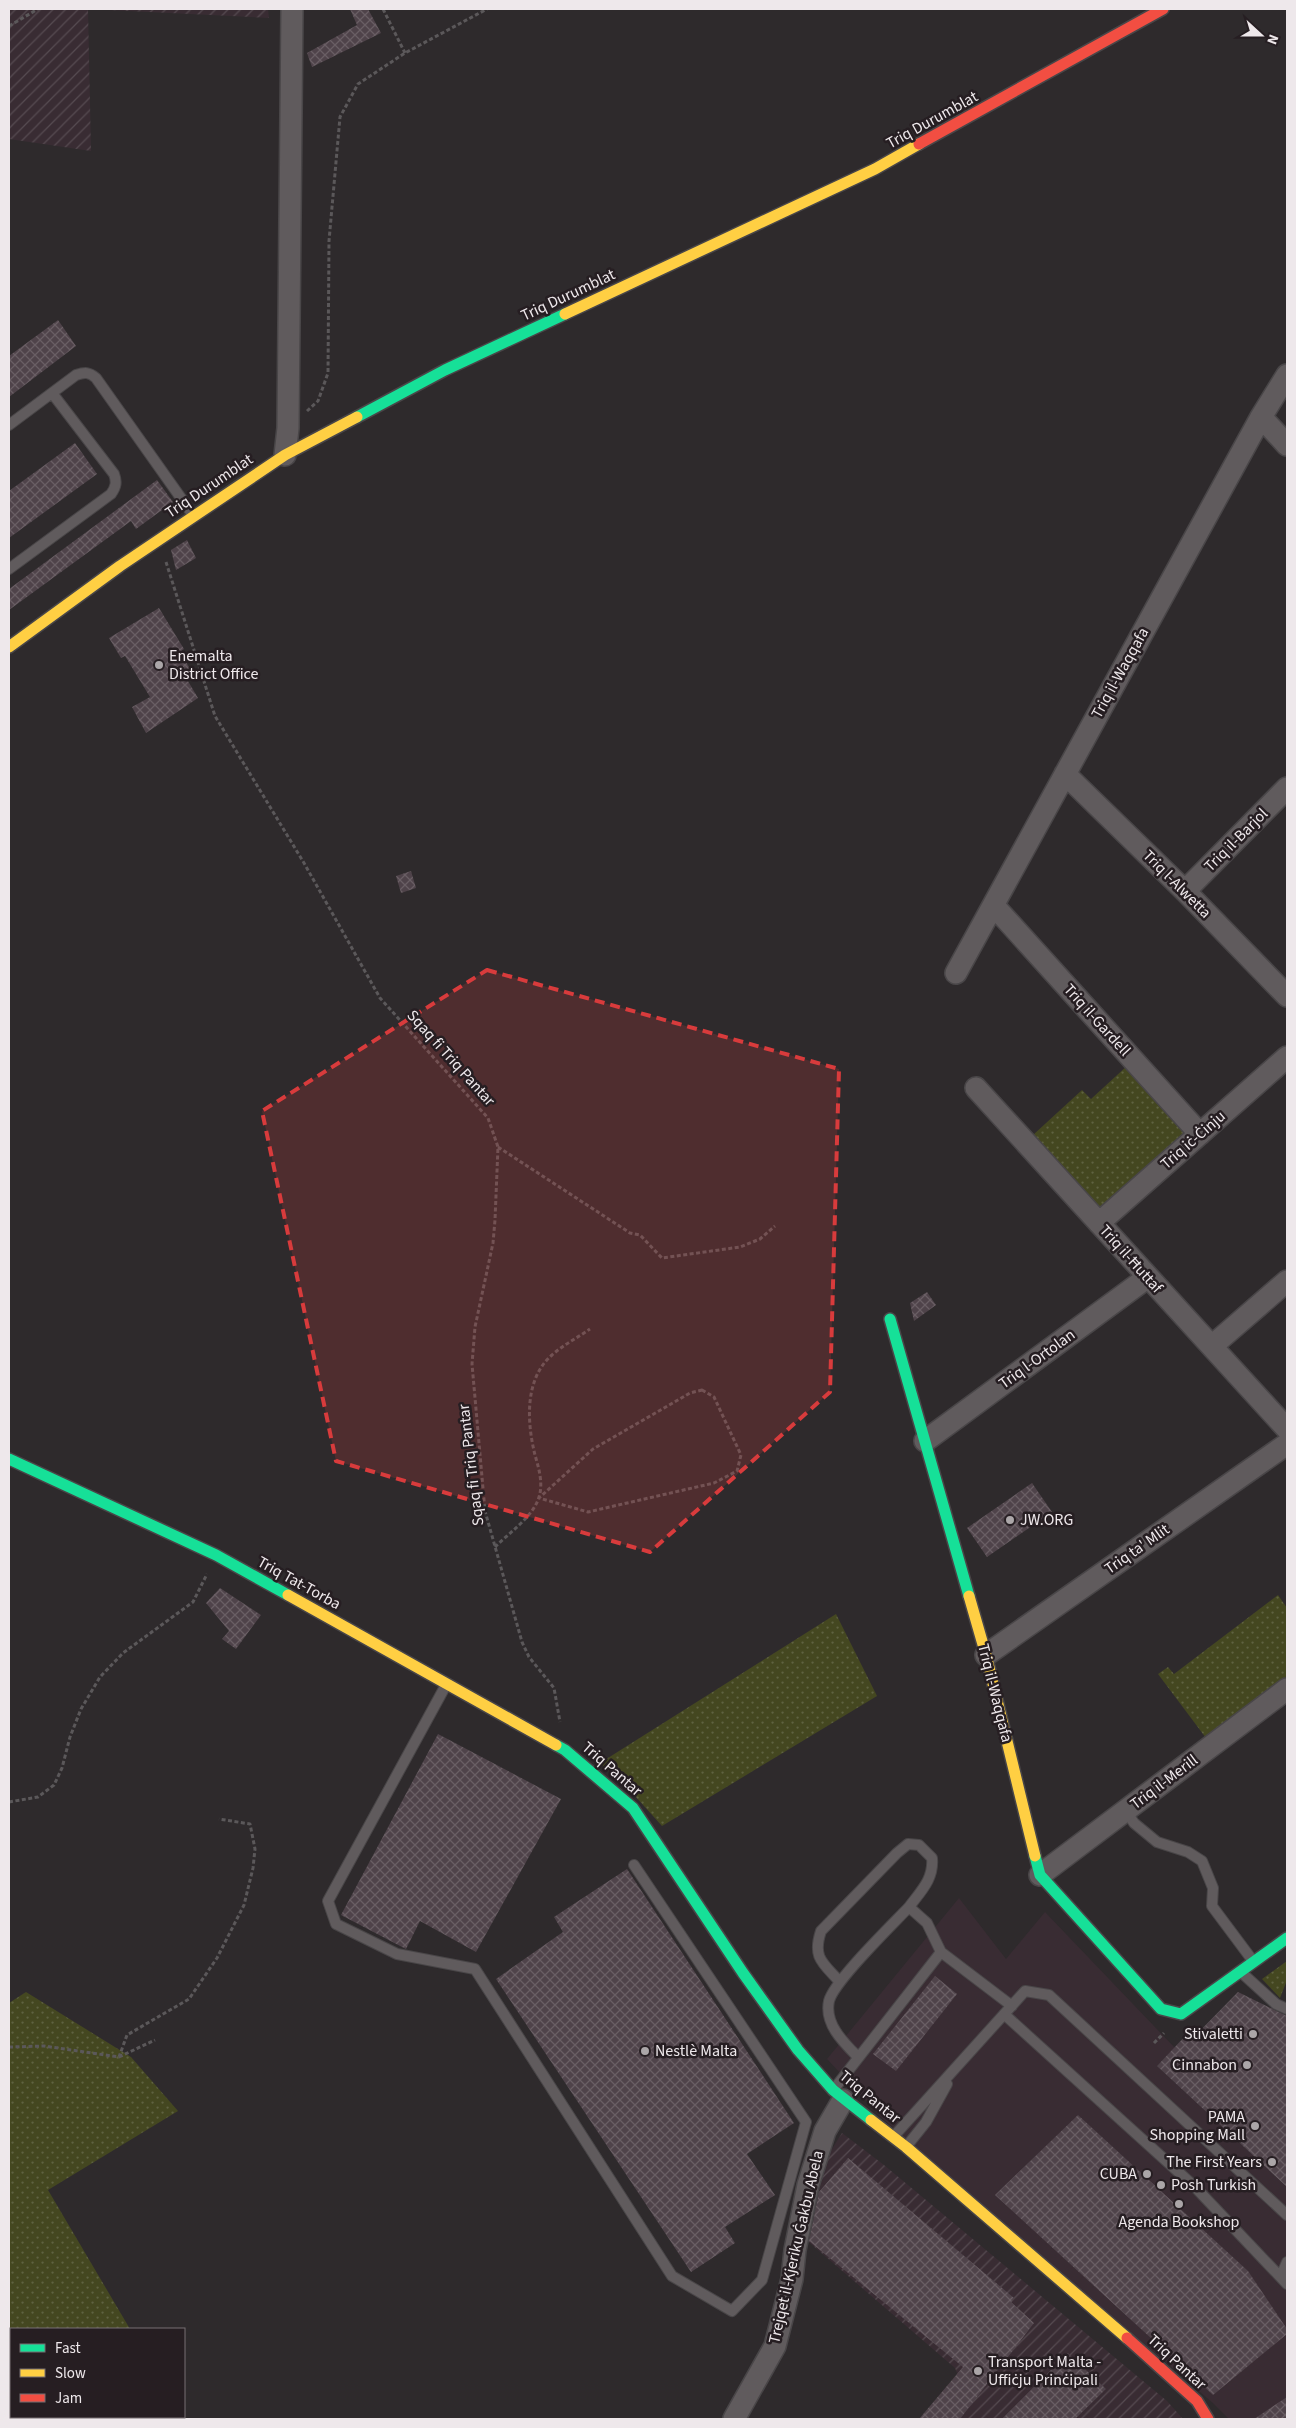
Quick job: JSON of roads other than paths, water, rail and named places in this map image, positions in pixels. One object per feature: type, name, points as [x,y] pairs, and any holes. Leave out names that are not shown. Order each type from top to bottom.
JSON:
[{"type":"street","points":[[284,455],[288,428],[292,9]]},
{"type":"street","name":"Triq Durumblat","points":[[9,647],[159,540],[284,455],[445,370],[875,170],[1163,9]]},
{"type":"street","name":"Triq il-Waqqafa","points":[[956,973],[995,907],[1065,774],[1261,417],[1287,375]]},
{"type":"street","points":[[1261,417],[1287,445]]},
{"type":"street","name":"Triq l-Alwetta","points":[[1065,774],[1287,996]]},
{"type":"street","name":"Triq il-Barjol","points":[[1184,891],[1287,788]]},
{"type":"street","name":"Triq il-Gardell","points":[[995,907],[1200,1134]]},
{"type":"street","name":"Triq iċ-Ċinju","points":[[1099,1223],[1287,1057]]},
{"type":"street","name":"Triq il-Ħuttaf","points":[[976,1088],[1287,1429]]},
{"type":"street","name":"Triq l-Ortolan","points":[[925,1441],[1148,1277]]},
{"type":"street","points":[[1212,1346],[1287,1281]]},
{"type":"street","name":"Triq il-Waqqafa","points":[[890,1319],[986,1655],[1040,1875],[1161,2009],[1181,2014],[1241,1972]]},
{"type":"street","name":"Triq ta' Mlit","points":[[986,1655],[1287,1444]]},
{"type":"street","name":"Triq Tat-Torba","points":[[9,1459],[216,1556],[565,1750]]},
{"type":"street","name":"Triq il-Merill","points":[[1040,1875],[1287,1689]]},
{"type":"street","name":"Triq Pantar","points":[[565,1750],[633,1808],[743,1972],[798,2050],[838,2095],[893,2136],[1153,2361],[1197,2401],[1208,2419]]},
{"type":"street","points":[[1241,1972],[1287,1938]]},
{"type":"street","name":"Trejqet il-Kjeriku Ġakbu Abela","points":[[734,2419],[775,2346],[792,2279],[815,2127],[838,2095]]},
{"type":"lane","points":[[9,426],[83,372],[90,373],[96,378],[194,516]]},
{"type":"lane","points":[[9,569],[111,494],[115,488],[114,474],[52,393]]},
{"type":"lane","points":[[447,1684],[328,1901],[336,1924],[397,1954],[475,1969],[672,2276],[732,2311],[762,2280],[815,2127],[634,1864]]},
{"type":"lane","points":[[1126,1811],[1134,1823],[1157,1842],[1188,1852],[1202,1861],[1213,1888],[1212,1906],[1254,1963]]},
{"type":"lane","points":[[840,1982],[817,1956],[816,1944],[821,1931],[897,1853],[908,1844],[919,1844],[932,1858],[933,1870],[929,1880],[909,1907],[840,1982],[829,2002],[835,2034],[858,2057]]},
{"type":"lane","points":[[909,1907],[927,1923],[941,1952],[1012,2006]]},
{"type":"lane","points":[[838,2095],[858,2057],[941,1952]]},
{"type":"lane","points":[[1241,1972],[1276,2004],[1287,2010]]},
{"type":"lane","points":[[893,2136],[1025,1991],[1049,1995],[1287,2215]]},
{"type":"lane","points":[[1004,2014],[1195,2187],[1284,2280]]},
{"type":"lane","points":[[906,2147],[926,2122],[955,2070]]},
{"type":"lane","points":[[1284,2280],[1287,2262]]},
{"type":"place","name":"Enemalta District Office","points":[[159,665]]},
{"type":"place","name":"JW.ORG","points":[[1010,1520]]},
{"type":"place","name":"Stivaletti","points":[[1253,2034]]},
{"type":"place","name":"Nestlè Malta","points":[[645,2051]]},
{"type":"place","name":"Cinnabon","points":[[1247,2065]]},
{"type":"place","name":"PAMA Shopping Mall","points":[[1255,2126]]},
{"type":"place","name":"The First Years","points":[[1272,2162]]},
{"type":"place","name":"CUBA","points":[[1147,2174]]},
{"type":"place","name":"Posh Turkish","points":[[1161,2185]]},
{"type":"place","name":"Agenda Bookshop","points":[[1179,2204]]},
{"type":"place","name":"Transport Malta - Uffiċju Prinċipali","points":[[978,2371]]}]
